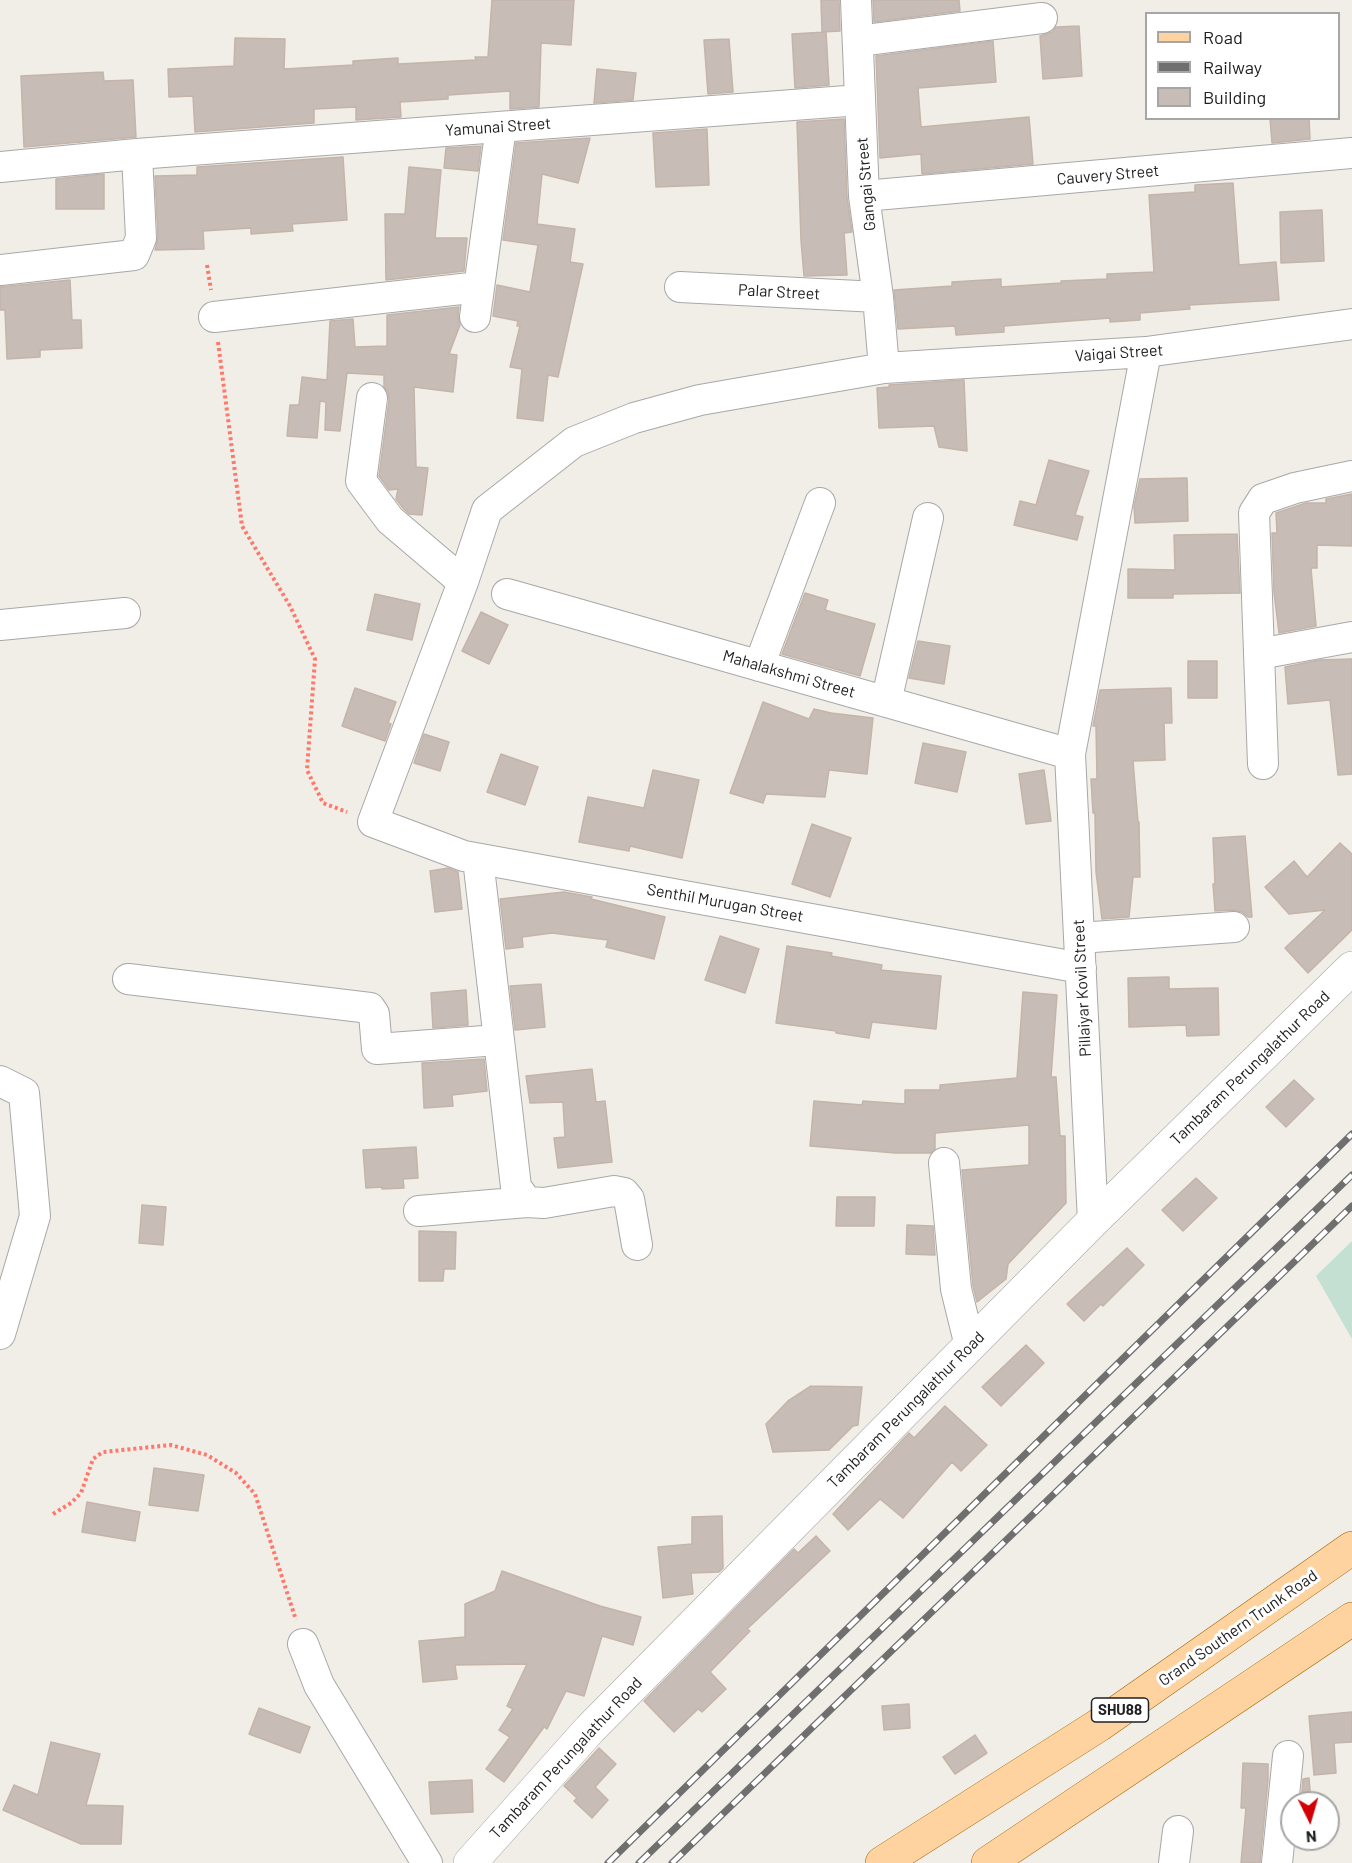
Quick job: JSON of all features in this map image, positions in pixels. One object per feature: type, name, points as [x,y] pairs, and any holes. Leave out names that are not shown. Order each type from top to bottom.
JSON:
[{"type":"main road","name":"Grand Southern Trunk Road","points":[[882,1863],[1099,1725],[1352,1548]]},
{"type":"main road","points":[[988,1863],[1352,1619]]},
{"type":"street","name":"Gangai Street","points":[[856,0],[864,196],[878,297],[884,368]]},
{"type":"street","points":[[858,41],[1042,18]]},
{"type":"street","name":"Yamunai Street","points":[[0,167],[137,154],[860,100]]},
{"type":"street","points":[[475,317],[501,127]]},
{"type":"street","name":"Cauvery Street","points":[[864,196],[1352,153]]},
{"type":"street","points":[[0,270],[134,255],[141,238],[137,154]]},
{"type":"street","points":[[214,317],[479,287]]},
{"type":"street","name":"Palar Street","points":[[680,287],[878,297]]},
{"type":"street","name":"Vaigai Street","points":[[374,822],[463,582],[487,510],[574,442],[634,418],[700,400],[884,368],[1146,352],[1352,324]]},
{"type":"street","name":"Pillaiyar Kovil Street","points":[[1094,1221],[1070,754],[1146,352]]},
{"type":"street","points":[[372,398],[361,480],[390,520],[463,582]]},
{"type":"street","points":[[1263,764],[1254,513],[1263,499],[1295,488],[1352,476]]},
{"type":"street","points":[[759,666],[820,503]]},
{"type":"street","points":[[886,702],[928,518]]},
{"type":"street","name":"Mahalakshmi Street","points":[[507,594],[1070,754]]},
{"type":"street","points":[[0,625],[125,614]]},
{"type":"street","points":[[1259,654],[1352,637]]},
{"type":"street","name":"Senthil Murugan Street","points":[[374,822],[464,856],[478,859],[1081,968]]},
{"type":"street","points":[[478,859],[516,1187],[527,1202]]},
{"type":"street","points":[[1079,938],[1234,927]]},
{"type":"street","name":"Tambaram Perungalathur Road","points":[[470,1863],[590,1729],[1094,1221],[1352,968]]},
{"type":"street","points":[[128,979],[370,1008],[374,1014],[376,1048],[498,1040]]},
{"type":"street","points":[[0,1081],[24,1094],[35,1216],[0,1334]]},
{"type":"street","points":[[944,1163],[957,1289],[970,1346]]},
{"type":"street","points":[[419,1211],[527,1202],[544,1203],[614,1191],[624,1193],[628,1199],[637,1245]]},
{"type":"street","points":[[303,1644],[319,1685],[427,1863]]},
{"type":"street","points":[[1277,1863],[1288,1756]]},
{"type":"street","points":[[1174,1863],[1178,1831]]},
{"type":"path","points":[[207,265],[242,526],[290,606],[315,659],[307,770],[323,803],[374,822]]},
{"type":"path","points":[[53,1514],[71,1503],[81,1492],[93,1460],[103,1452],[171,1445],[207,1455],[236,1473],[255,1494],[303,1644]]},
{"type":"green space","points":[[1352,1241],[1352,1339],[1316,1276]]},
{"type":"building","points":[[492,0],[574,0],[571,45],[541,43],[539,107],[510,109],[510,91],[448,95],[448,99],[400,102],[401,117],[356,120],[356,107],[314,109],[314,123],[195,132],[193,96],[169,97],[168,69],[234,66],[235,38],[285,39],[284,69],[353,65],[353,61],[398,58],[398,64],[476,60],[475,57],[488,57]]},
{"type":"building","points":[[821,0],[839,0],[840,31],[822,32]]},
{"type":"building","points":[[873,0],[959,0],[960,11],[874,22]]},
{"type":"building","points":[[1079,26],[1082,76],[1043,79],[1040,36],[1052,32],[1056,27]]},
{"type":"building","points":[[826,32],[829,85],[795,88],[792,34]]},
{"type":"building","points":[[729,39],[733,92],[708,94],[704,40]]},
{"type":"building","points":[[993,41],[996,82],[918,88],[921,127],[1029,117],[1033,164],[922,174],[921,154],[880,158],[876,56]]},
{"type":"building","points":[[597,69],[636,73],[633,100],[594,103]]},
{"type":"building","points":[[103,72],[104,81],[133,80],[136,137],[24,147],[21,76]]},
{"type":"building","points":[[844,119],[847,197],[852,232],[844,233],[847,275],[804,276],[797,122]]},
{"type":"building","points":[[1270,120],[1309,120],[1310,139],[1272,143]]},
{"type":"building","points":[[707,129],[709,185],[656,187],[653,133]]},
{"type":"building","points":[[590,138],[578,183],[542,174],[537,224],[575,229],[570,262],[583,264],[558,377],[548,375],[543,421],[517,418],[522,369],[510,367],[520,326],[517,326],[518,321],[493,316],[497,285],[530,292],[538,245],[503,240],[516,143]]},
{"type":"building","points":[[481,146],[478,171],[444,168],[446,148]]},
{"type":"building","points":[[343,157],[347,220],[292,224],[293,231],[251,234],[251,228],[203,231],[204,249],[155,250],[158,237],[155,176],[197,175],[197,167]]},
{"type":"building","points":[[409,167],[441,170],[435,238],[467,238],[464,271],[386,280],[385,214],[405,214]]},
{"type":"building","points":[[104,174],[104,209],[56,209],[56,179]]},
{"type":"building","points":[[1233,183],[1239,265],[1276,262],[1279,300],[1189,305],[1190,309],[1140,313],[1140,320],[1110,322],[1110,318],[1004,326],[1004,332],[956,335],[955,326],[898,329],[894,290],[952,286],[952,282],[1001,279],[1001,287],[1061,283],[1061,281],[1107,279],[1107,274],[1154,272],[1149,195],[1195,192],[1195,185]]},
{"type":"building","points":[[1322,210],[1324,261],[1281,263],[1280,212]]},
{"type":"building","points":[[70,280],[72,320],[81,320],[82,348],[40,350],[40,357],[7,359],[5,310],[0,310],[0,287]]},
{"type":"building","points":[[459,307],[460,325],[449,354],[457,355],[453,392],[414,387],[416,467],[428,468],[422,515],[409,514],[396,499],[398,489],[389,490],[379,476],[389,400],[388,392],[384,387],[384,375],[347,373],[340,431],[325,430],[326,402],[320,401],[317,438],[287,436],[290,405],[299,405],[302,377],[327,380],[330,321],[353,319],[355,347],[387,346],[387,315]]},
{"type":"building","points":[[964,380],[967,451],[939,447],[934,426],[879,428],[877,388],[889,387],[889,385]]},
{"type":"building","points":[[1049,460],[1089,471],[1075,515],[1083,517],[1077,540],[1014,525],[1020,501],[1036,505]]},
{"type":"building","points":[[1187,478],[1188,521],[1135,523],[1134,506],[1140,479]]},
{"type":"building","points":[[1352,494],[1352,546],[1317,545],[1317,568],[1311,568],[1316,626],[1279,633],[1274,592],[1272,533],[1277,533],[1276,513],[1306,503],[1326,503],[1326,499]]},
{"type":"building","points":[[1237,534],[1240,593],[1173,594],[1173,598],[1128,598],[1128,569],[1175,570],[1174,535]]},
{"type":"building","points":[[805,593],[828,600],[825,610],[875,624],[860,676],[782,654]]},
{"type":"building","points":[[375,594],[420,604],[412,640],[367,630]]},
{"type":"building","points":[[481,612],[508,625],[489,664],[462,651]]},
{"type":"building","points":[[918,641],[950,646],[944,684],[909,678]]},
{"type":"building","points":[[1352,659],[1352,774],[1338,775],[1330,700],[1288,704],[1285,667],[1319,660]]},
{"type":"building","points":[[1188,661],[1217,661],[1217,698],[1188,698]]},
{"type":"building","points":[[355,688],[396,702],[388,723],[391,724],[385,741],[342,726]]},
{"type":"building","points":[[1171,688],[1172,723],[1164,723],[1165,760],[1133,761],[1139,822],[1140,877],[1133,877],[1129,917],[1102,919],[1096,872],[1095,813],[1093,813],[1091,779],[1097,779],[1096,726],[1093,726],[1100,690]]},
{"type":"building","points":[[763,702],[809,719],[814,709],[873,718],[867,774],[829,770],[825,797],[766,794],[763,803],[730,793]]},
{"type":"building","points":[[424,734],[449,742],[440,771],[414,763]]},
{"type":"building","points":[[923,743],[966,752],[957,792],[915,783]]},
{"type":"building","points":[[501,754],[538,767],[525,805],[487,792]]},
{"type":"building","points":[[653,770],[699,780],[682,858],[630,846],[629,851],[579,842],[588,797],[644,808]]},
{"type":"building","points":[[1044,770],[1051,821],[1026,824],[1019,774]]},
{"type":"building","points":[[812,824],[851,838],[830,897],[792,884]]},
{"type":"building","points":[[1245,836],[1252,917],[1233,910],[1215,911],[1213,838]]},
{"type":"building","points":[[1340,843],[1352,854],[1352,930],[1308,973],[1285,948],[1325,910],[1289,914],[1265,887],[1294,861],[1307,877]]},
{"type":"building","points":[[448,868],[458,872],[462,909],[435,912],[430,871]]},
{"type":"building","points":[[564,892],[592,897],[591,899],[665,917],[654,959],[606,947],[608,940],[552,933],[522,937],[523,947],[506,949],[500,899]]},
{"type":"building","points":[[720,936],[759,949],[745,993],[705,980]]},
{"type":"building","points":[[787,946],[832,953],[831,956],[882,965],[881,970],[941,976],[936,1029],[872,1022],[869,1038],[776,1023]]},
{"type":"building","points":[[1169,977],[1169,989],[1218,988],[1219,1035],[1187,1036],[1186,1025],[1129,1027],[1128,978]]},
{"type":"building","points":[[541,984],[545,1027],[515,1030],[510,986]]},
{"type":"building","points":[[466,990],[468,1025],[433,1028],[431,993]]},
{"type":"building","points":[[1023,992],[1057,995],[1051,1077],[1056,1077],[1060,1136],[1065,1136],[1066,1203],[1008,1264],[1006,1279],[977,1302],[973,1286],[962,1170],[1029,1165],[1029,1125],[935,1133],[935,1149],[931,1153],[896,1153],[810,1146],[814,1101],[862,1105],[863,1101],[905,1104],[905,1090],[940,1090],[940,1085],[1017,1078]]},
{"type":"building","points":[[484,1059],[487,1091],[452,1095],[453,1106],[424,1108],[422,1063]]},
{"type":"building","points":[[592,1069],[596,1102],[605,1101],[612,1162],[558,1168],[554,1138],[565,1137],[563,1102],[530,1103],[526,1076]]},
{"type":"building","points":[[1294,1080],[1314,1099],[1286,1127],[1266,1107]]},
{"type":"building","points":[[416,1147],[418,1178],[403,1179],[404,1188],[366,1188],[363,1150]]},
{"type":"building","points":[[1196,1178],[1217,1198],[1183,1231],[1162,1210]]},
{"type":"building","points":[[837,1197],[875,1197],[874,1226],[836,1226]]},
{"type":"building","points":[[142,1205],[166,1207],[163,1245],[139,1243]]},
{"type":"building","points":[[907,1225],[933,1226],[935,1255],[906,1254]]},
{"type":"building","points":[[419,1231],[456,1232],[455,1269],[444,1269],[443,1281],[419,1281]]},
{"type":"building","points":[[1127,1248],[1144,1265],[1103,1306],[1101,1304],[1084,1321],[1067,1304]]},
{"type":"building","points":[[1026,1345],[1044,1363],[1001,1406],[982,1387]]},
{"type":"building","points":[[811,1386],[862,1387],[858,1425],[853,1426],[829,1450],[773,1452],[766,1424],[788,1401]]},
{"type":"building","points":[[945,1406],[987,1445],[961,1471],[952,1462],[903,1518],[880,1499],[848,1530],[833,1514],[909,1433],[914,1438]]},
{"type":"building","points":[[154,1468],[204,1475],[198,1511],[149,1505]]},
{"type":"building","points":[[87,1502],[140,1512],[135,1541],[82,1532]]},
{"type":"building","points":[[722,1516],[723,1568],[719,1572],[691,1573],[693,1594],[663,1598],[658,1547],[692,1544],[692,1517]]},
{"type":"building","points":[[816,1536],[830,1551],[747,1629],[750,1631],[710,1672],[726,1689],[702,1712],[698,1709],[674,1732],[644,1701],[794,1549],[798,1553]]},
{"type":"building","points":[[502,1571],[600,1606],[641,1617],[633,1645],[602,1636],[584,1696],[566,1691],[547,1729],[544,1727],[504,1782],[486,1769],[510,1737],[499,1730],[513,1709],[507,1706],[527,1664],[455,1665],[457,1679],[423,1682],[419,1641],[465,1637],[465,1604],[495,1591]]},
{"type":"building","points":[[909,1704],[910,1728],[884,1730],[882,1706]]},
{"type":"building","points":[[259,1708],[310,1727],[300,1753],[249,1734]]},
{"type":"building","points":[[1352,1712],[1352,1742],[1334,1743],[1336,1773],[1314,1775],[1309,1716]]},
{"type":"building","points":[[975,1735],[987,1753],[955,1774],[943,1757]]},
{"type":"building","points":[[51,1742],[100,1754],[86,1805],[123,1806],[121,1844],[81,1844],[3,1810],[14,1785],[38,1795]]},
{"type":"building","points":[[599,1748],[616,1764],[595,1787],[608,1800],[592,1818],[574,1801],[577,1798],[564,1786]]},
{"type":"building","points":[[1243,1763],[1268,1764],[1260,1863],[1241,1863],[1246,1808],[1241,1808]]},
{"type":"building","points":[[1309,1778],[1310,1791],[1302,1791],[1303,1779]]},
{"type":"building","points":[[472,1780],[473,1812],[431,1814],[429,1782]]},
{"type":"railway","points":[[608,1863],[1352,1134]]},
{"type":"railway","points":[[639,1863],[1352,1175]]},
{"type":"railway","points":[[672,1863],[1352,1206]]}]
